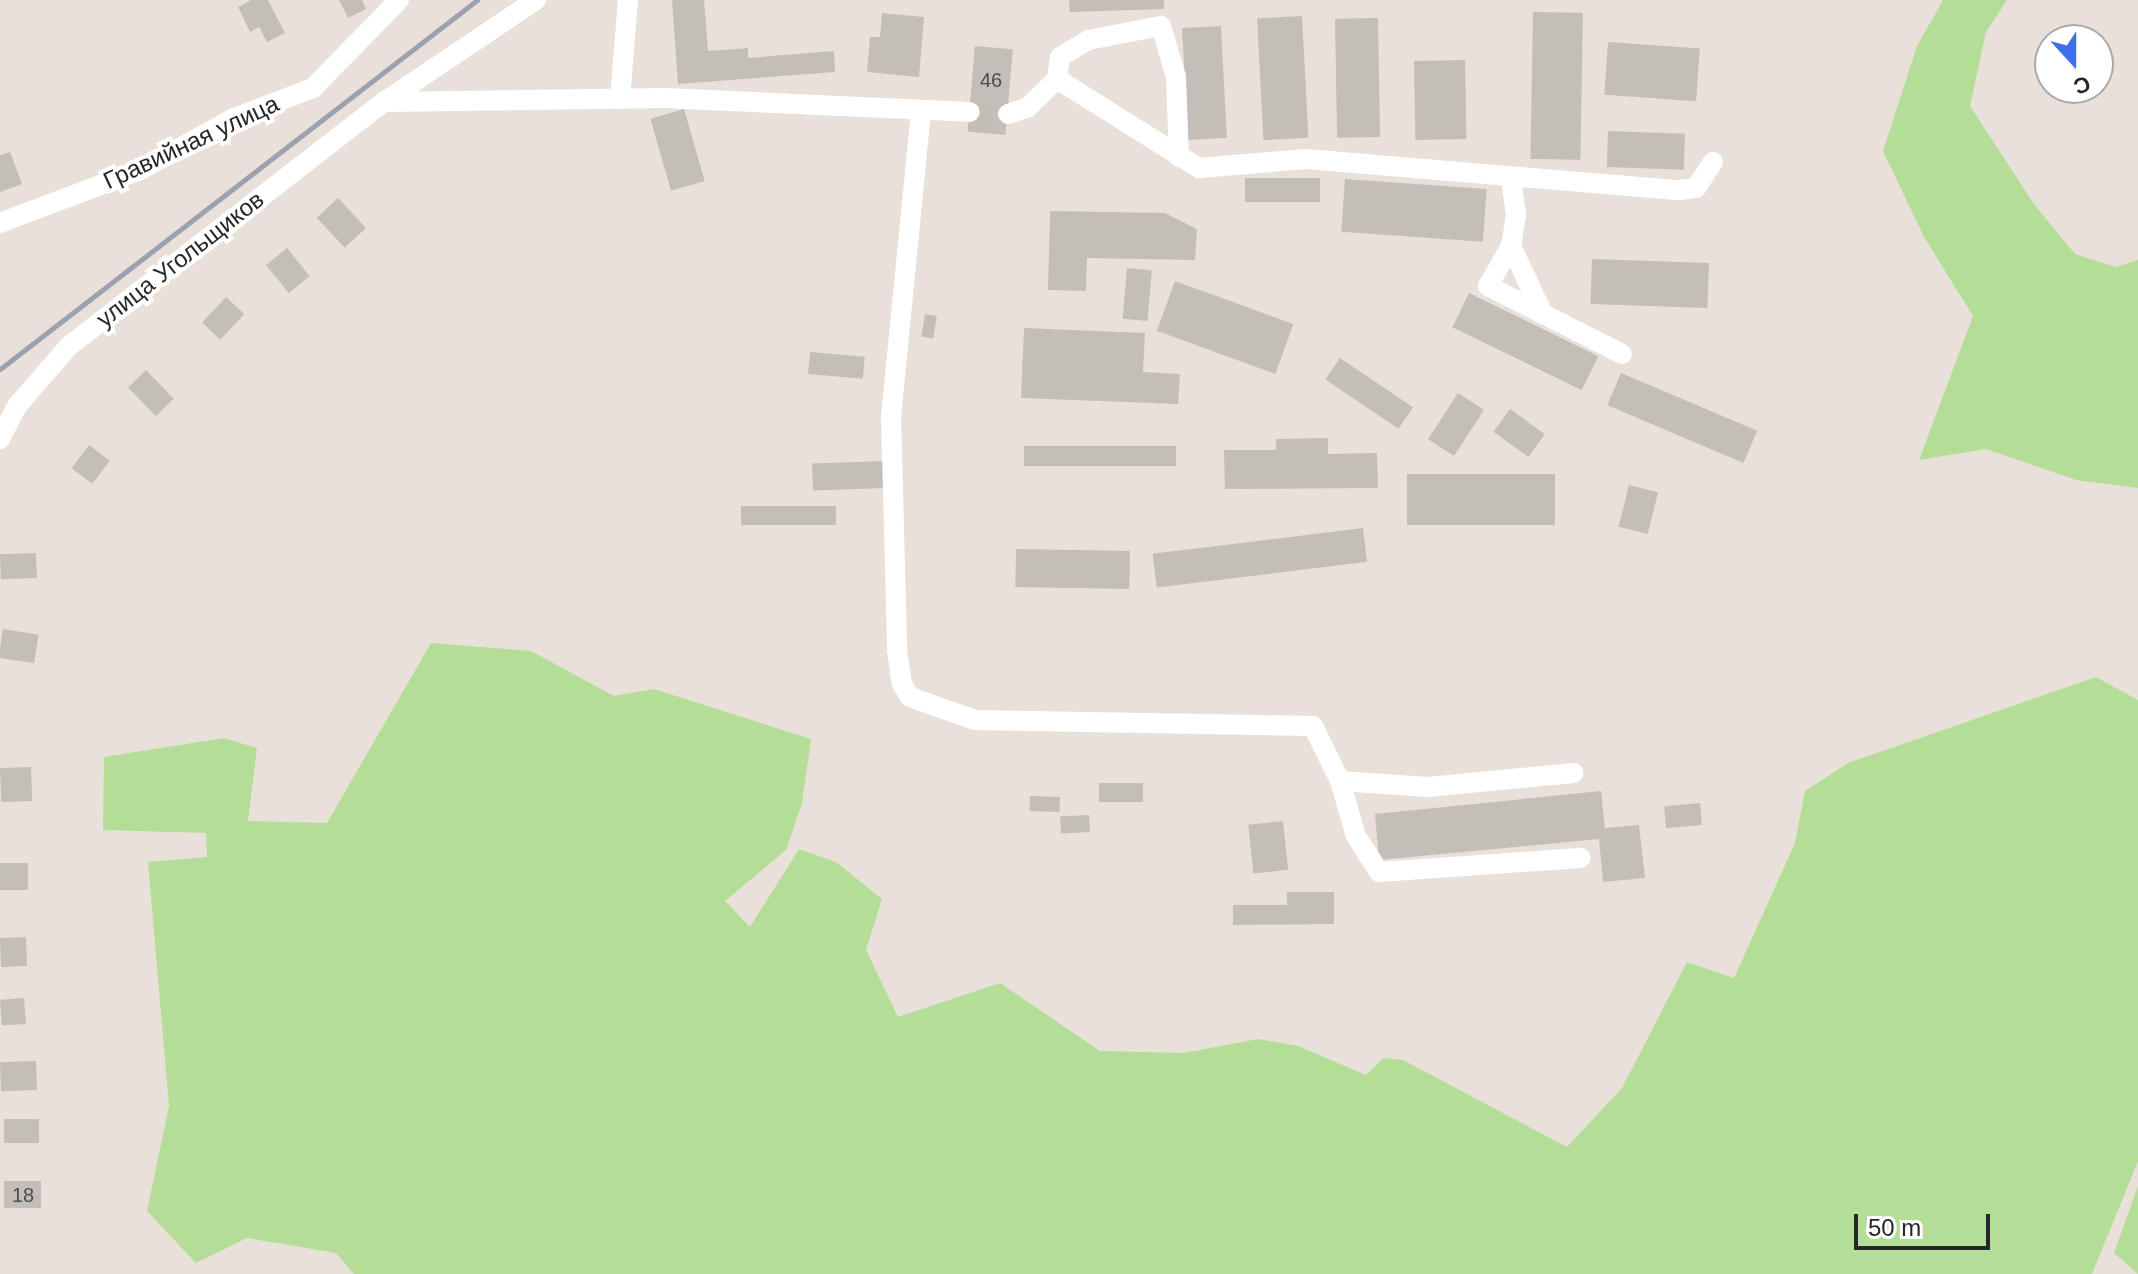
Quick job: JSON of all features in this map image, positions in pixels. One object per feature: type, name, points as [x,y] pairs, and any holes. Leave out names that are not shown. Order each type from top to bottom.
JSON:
[{"type":"street","name":"Гравийная улица","points":[[0,223],[140,170],[234,118],[313,88],[399,0]]},
{"type":"street","name":"улица Угольщиков","points":[[0,439],[17,406],[69,346],[384,102],[536,0]]},
{"type":"street","points":[[620,99],[628,0]]},
{"type":"street","points":[[1008,114],[1027,108],[1057,79],[1060,57],[1088,40],[1161,26],[1176,77],[1179,157]]},
{"type":"street","points":[[1057,79],[1199,168],[1306,159],[1477,171],[1511,179],[1696,188],[1713,162]]},
{"type":"street","points":[[384,102],[620,99],[970,112]]},
{"type":"street","points":[[921,111],[891,415],[902,684],[910,697],[927,706],[975,720],[1313,726],[1340,781],[1356,836],[1379,872],[1581,858]]},
{"type":"street","points":[[1511,179],[1516,215],[1511,246],[1488,286],[1622,354]]},
{"type":"street","points":[[1511,246],[1543,314]]},
{"type":"street","points":[[1340,781],[1428,787],[1573,773]]},
{"type":"green space","points":[[1943,0],[2007,0],[1986,32],[1970,106],[2034,204],[2075,254],[2116,267],[2138,260],[2138,488],[2076,480],[1986,449],[1919,460],[1973,316],[1924,237],[1883,151],[1917,46]]},
{"type":"green space","points":[[431,643],[531,651],[614,696],[654,689],[811,739],[802,803],[786,850],[725,901],[750,927],[799,849],[836,862],[882,899],[866,950],[898,1017],[1000,983],[1100,1051],[1184,1053],[1258,1039],[1298,1046],[1366,1075],[1384,1058],[1403,1060],[1567,1147],[1622,1088],[1687,962],[1734,978],[1795,843],[1805,791],[1848,763],[2096,677],[2138,700],[2138,1161],[2092,1274],[354,1274],[336,1253],[247,1238],[196,1263],[147,1211],[169,1106],[148,862],[207,857],[206,833],[103,830],[104,757],[224,738],[257,748],[248,821],[327,823]]},
{"type":"green space","points":[[2138,1186],[2138,1274],[2114,1253]]},
{"type":"building","points":[[251,0],[268,0],[285,33],[267,42],[259,27],[250,32],[238,7]]},
{"type":"building","points":[[339,0],[362,0],[366,9],[348,18]]},
{"type":"building","points":[[672,0],[704,0],[708,51],[748,48],[748,58],[834,51],[835,72],[678,84]]},
{"type":"building","points":[[1069,0],[1164,0],[1164,9],[1070,12]]},
{"type":"building","points":[[1533,12],[1583,13],[1580,160],[1530,159]]},
{"type":"building","points":[[882,13],[924,17],[919,77],[867,72],[870,37],[880,37]]},
{"type":"building","points":[[1302,16],[1308,138],[1263,140],[1257,18]]},
{"type":"building","points":[[1378,18],[1380,137],[1337,138],[1335,19]]},
{"type":"building","points":[[1221,26],[1227,138],[1188,140],[1182,28]]},
{"type":"building","points":[[1608,42],[1700,48],[1696,101],[1604,95]]},
{"type":"building","points":[[975,46],[1013,49],[1005,135],[968,132]]},
{"type":"building","points":[[1465,60],[1466,139],[1415,140],[1414,61]]},
{"type":"building","points":[[684,109],[705,181],[671,191],[650,119]]},
{"type":"building","points":[[1608,131],[1685,134],[1684,170],[1607,167]]},
{"type":"building","points":[[10,152],[22,184],[0,192],[0,155]]},
{"type":"building","points":[[1245,178],[1320,178],[1320,202],[1245,202]]},
{"type":"building","points":[[1345,179],[1487,189],[1483,242],[1341,232]]},
{"type":"building","points":[[338,198],[366,228],[345,248],[317,218]]},
{"type":"building","points":[[1050,211],[1165,213],[1197,229],[1195,260],[1087,258],[1086,291],[1048,290]]},
{"type":"building","points":[[287,248],[310,276],[289,293],[266,265]]},
{"type":"building","points":[[1592,259],[1709,263],[1707,308],[1590,304]]},
{"type":"building","points":[[1127,268],[1152,270],[1147,321],[1123,319]]},
{"type":"building","points":[[1175,281],[1293,324],[1275,374],[1157,331]]},
{"type":"building","points":[[1469,293],[1598,356],[1582,390],[1452,327]]},
{"type":"building","points":[[226,297],[244,314],[220,340],[202,323]]},
{"type":"building","points":[[925,314],[937,316],[933,339],[921,337]]},
{"type":"building","points":[[1024,328],[1145,333],[1143,372],[1180,374],[1178,404],[1021,398]]},
{"type":"building","points":[[810,352],[865,357],[863,379],[808,374]]},
{"type":"building","points":[[1340,358],[1413,407],[1398,429],[1325,380]]},
{"type":"building","points":[[146,370],[174,399],[156,416],[128,387]]},
{"type":"building","points":[[1621,373],[1757,431],[1744,463],[1607,405]]},
{"type":"building","points":[[1458,393],[1484,410],[1454,456],[1428,439]]},
{"type":"building","points":[[1510,409],[1545,434],[1528,457],[1494,432]]},
{"type":"building","points":[[1328,438],[1328,454],[1377,453],[1378,488],[1225,489],[1224,450],[1276,450],[1276,439]]},
{"type":"building","points":[[89,445],[110,461],[92,484],[72,468]]},
{"type":"building","points":[[1024,446],[1176,446],[1176,466],[1024,466]]},
{"type":"building","points":[[886,461],[887,488],[813,491],[812,464]]},
{"type":"building","points":[[1407,474],[1555,474],[1555,525],[1407,525]]},
{"type":"building","points":[[1629,485],[1658,492],[1648,534],[1619,527]]},
{"type":"building","points":[[741,506],[836,506],[836,525],[741,525]]},
{"type":"building","points":[[1363,528],[1367,562],[1157,588],[1153,554]]},
{"type":"building","points":[[1016,549],[1130,551],[1129,589],[1015,587]]},
{"type":"building","points":[[36,553],[37,578],[1,579],[0,554]]},
{"type":"building","points":[[3,629],[39,635],[34,663],[0,658]]},
{"type":"building","points":[[31,767],[32,801],[1,802],[0,768]]},
{"type":"building","points":[[1099,783],[1143,783],[1143,802],[1099,802]]},
{"type":"building","points":[[1601,791],[1605,828],[1639,825],[1645,878],[1603,882],[1599,839],[1379,860],[1375,814]]},
{"type":"building","points":[[1030,796],[1060,797],[1059,812],[1029,811]]},
{"type":"building","points":[[1700,803],[1702,825],[1666,828],[1664,806]]},
{"type":"building","points":[[1089,815],[1090,832],[1061,833],[1060,817]]},
{"type":"building","points":[[1283,821],[1288,870],[1253,873],[1248,825]]},
{"type":"building","points":[[0,863],[28,863],[28,890],[0,890]]},
{"type":"building","points":[[1287,892],[1334,892],[1334,924],[1233,925],[1233,905],[1287,905]]},
{"type":"building","points":[[26,937],[27,966],[1,967],[0,938]]},
{"type":"building","points":[[24,998],[26,1024],[2,1026],[0,1000]]},
{"type":"building","points":[[36,1061],[37,1090],[1,1091],[0,1062]]},
{"type":"building","points":[[4,1119],[39,1119],[39,1143],[4,1143]]},
{"type":"building","points":[[4,1181],[41,1181],[41,1208],[4,1208]]},
{"type":"tunnel","points":[[970,112],[1008,114]]},
{"type":"railway","points":[[0,369],[477,0]]}]
